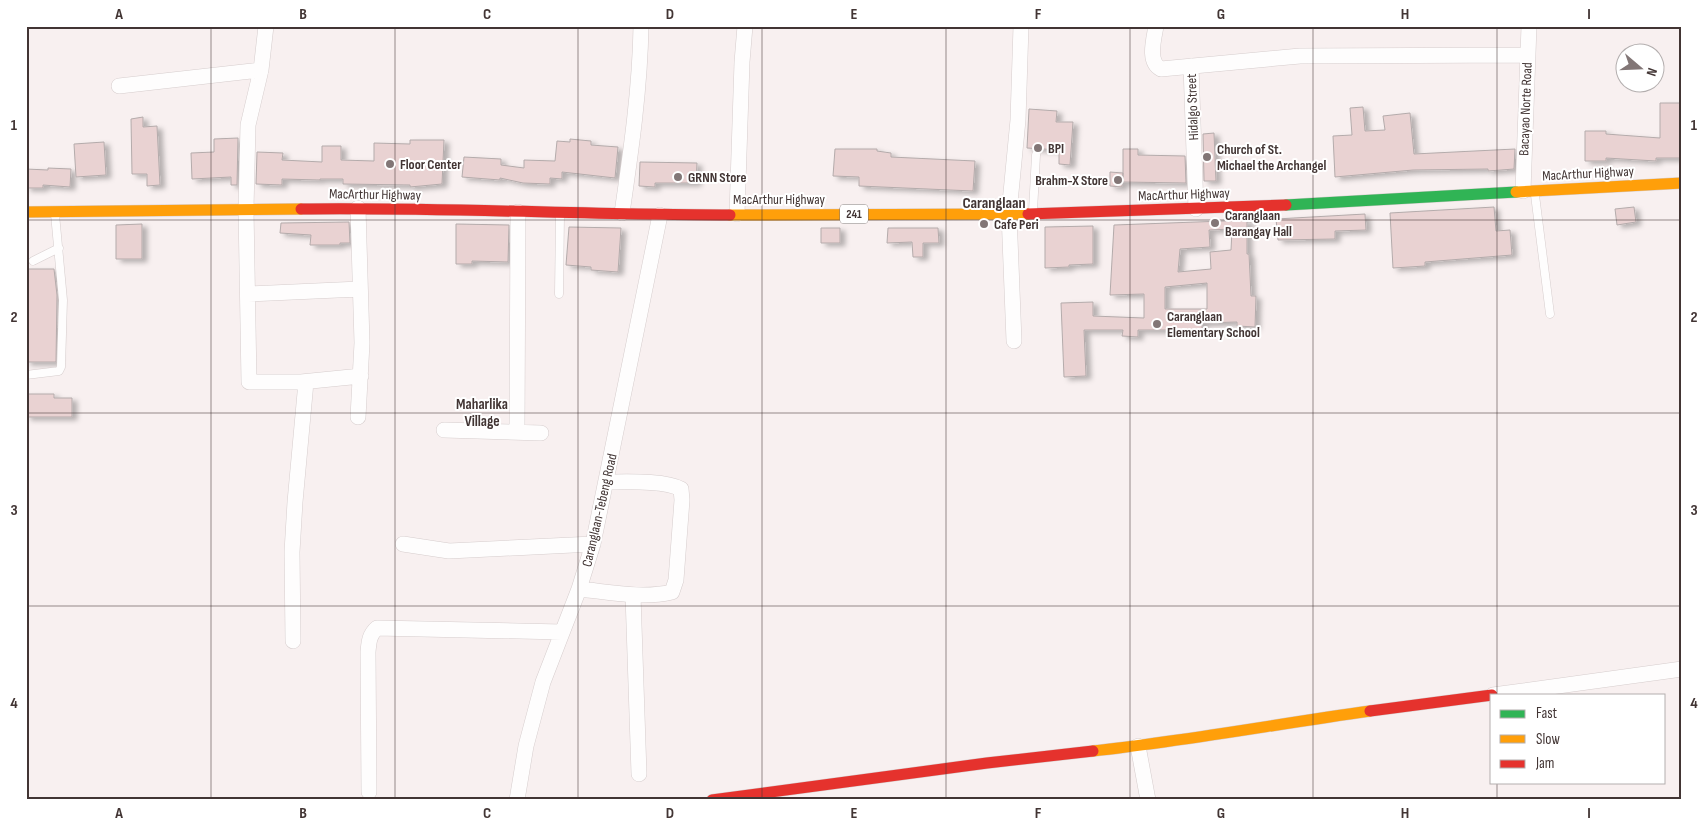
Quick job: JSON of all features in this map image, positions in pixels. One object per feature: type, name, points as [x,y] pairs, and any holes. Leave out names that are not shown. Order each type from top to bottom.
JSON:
[{"type":"main road","name":"MacArthur Highway","points":[[26,212],[358,208],[660,215],[1032,214],[1288,205],[1682,183]]},
{"type":"main road","points":[[712,800],[987,763],[1138,746],[1282,723],[1490,695]]},
{"type":"street","points":[[266,26],[260,70],[248,125],[246,209],[249,382],[306,382],[360,376]]},
{"type":"street","points":[[622,213],[634,132],[641,58],[641,26]]},
{"type":"street","points":[[737,214],[745,26]]},
{"type":"street","points":[[1014,341],[1009,213],[1018,120],[1021,26]]},
{"type":"street","points":[[1156,26],[1153,56],[1157,67],[1161,70],[1300,56],[1527,55]]},
{"type":"street","name":"Bacayao Norte Road","points":[[1529,26],[1527,55],[1529,191]]},
{"type":"street","name":"Hidalgo Street","points":[[1191,66],[1196,209]]},
{"type":"street","points":[[119,86],[260,70]]},
{"type":"street","points":[[358,208],[362,343],[358,417]]},
{"type":"street","points":[[517,431],[518,212]]},
{"type":"street","name":"Caranglaan-Tebeng Road","points":[[517,800],[526,746],[543,682],[579,589],[593,544],[660,215]]},
{"type":"street","points":[[248,294],[360,289]]},
{"type":"street","points":[[293,641],[294,519],[306,382]]},
{"type":"street","points":[[444,430],[541,433]]},
{"type":"street","points":[[579,589],[633,595],[660,595],[672,592],[676,580],[682,500],[681,489],[664,484],[606,482]]},
{"type":"street","points":[[403,544],[449,551],[593,544]]},
{"type":"street","points":[[633,595],[639,774]]},
{"type":"street","points":[[369,792],[368,652],[371,633],[377,628],[562,632]]},
{"type":"street","points":[[1499,694],[1682,669]]},
{"type":"street","points":[[1138,746],[1148,800]]},
{"type":"lane","points":[[1032,214],[1036,156]]},
{"type":"lane","points":[[1529,191],[1550,314]]},
{"type":"lane","points":[[26,375],[59,371],[61,367],[63,300],[55,211]]},
{"type":"lane","points":[[559,294],[560,213]]},
{"type":"lane","points":[[33,261],[59,248]]},
{"type":"building","points":[[1660,103],[1682,103],[1682,158],[1656,158],[1656,161],[1606,158],[1606,161],[1585,161],[1585,131],[1606,131],[1606,134],[1660,138]]},
{"type":"building","points":[[1363,107],[1365,131],[1385,130],[1383,116],[1410,113],[1414,154],[1515,149],[1514,169],[1488,171],[1488,169],[1413,170],[1335,177],[1333,136],[1352,135],[1350,108]]},
{"type":"building","points":[[1029,109],[1057,111],[1056,122],[1073,122],[1070,165],[1059,164],[1059,150],[1027,148]]},
{"type":"building","points":[[143,117],[143,127],[157,126],[160,185],[147,186],[147,174],[132,174],[131,119]]},
{"type":"building","points":[[1214,133],[1216,181],[1204,181],[1203,134]]},
{"type":"building","points":[[238,138],[237,185],[231,185],[231,177],[192,179],[191,153],[214,152],[214,139]]},
{"type":"building","points":[[570,139],[591,141],[591,145],[618,147],[615,178],[562,172],[562,179],[550,178],[550,184],[523,183],[500,178],[500,180],[462,177],[464,157],[501,159],[501,165],[524,168],[524,160],[555,161],[557,141],[570,142]]},
{"type":"building","points":[[410,140],[444,140],[442,184],[410,187],[410,185],[343,184],[343,179],[282,179],[282,185],[256,184],[257,152],[283,153],[282,160],[322,162],[322,146],[341,146],[341,160],[374,161],[374,143],[410,144]]},
{"type":"building","points":[[104,142],[106,175],[76,177],[74,144]]},
{"type":"building","points":[[835,149],[877,149],[877,151],[891,153],[891,157],[975,161],[973,191],[859,186],[859,177],[833,176]]},
{"type":"building","points":[[1123,149],[1138,149],[1138,155],[1185,156],[1186,183],[1123,182]]},
{"type":"building","points":[[640,162],[697,163],[696,183],[655,183],[655,187],[639,186]]},
{"type":"building","points":[[48,168],[71,169],[70,187],[43,185],[43,188],[26,188],[26,169],[48,170]]},
{"type":"building","points":[[1110,172],[1123,173],[1122,187],[1110,186]]},
{"type":"building","points":[[1494,207],[1496,231],[1510,230],[1512,255],[1425,262],[1425,266],[1393,268],[1390,213]]},
{"type":"building","points":[[1634,207],[1636,222],[1617,225],[1615,209]]},
{"type":"building","points":[[1365,214],[1366,230],[1335,231],[1335,239],[1278,240],[1276,219]]},
{"type":"building","points":[[1251,220],[1251,222],[1247,222],[1247,254],[1249,254],[1251,296],[1256,296],[1255,327],[1237,326],[1237,322],[1202,323],[1202,330],[1138,330],[1138,337],[1122,336],[1123,330],[1084,330],[1086,376],[1064,377],[1061,303],[1093,302],[1093,316],[1144,318],[1144,294],[1110,295],[1114,225]],"holes":[[[1232,229],[1231,250],[1210,252],[1211,269],[1178,272],[1180,249],[1210,247],[1209,230]],[[1207,283],[1207,309],[1165,309],[1165,287]]]},
{"type":"building","points":[[349,222],[350,243],[340,243],[340,245],[310,245],[311,235],[280,233],[281,223]]},
{"type":"building","points":[[142,224],[142,259],[116,259],[116,225]]},
{"type":"building","points":[[456,224],[509,225],[508,262],[472,261],[472,264],[456,264]]},
{"type":"building","points":[[1093,226],[1093,264],[1045,268],[1045,227]]},
{"type":"building","points":[[569,227],[621,228],[618,272],[591,270],[591,267],[566,265]]},
{"type":"building","points":[[821,228],[840,228],[840,243],[821,243]]},
{"type":"building","points":[[888,228],[938,228],[939,243],[923,243],[923,257],[913,257],[912,242],[887,243]]},
{"type":"building","points":[[26,269],[54,269],[57,295],[56,362],[26,362]]},
{"type":"building","points":[[26,394],[54,394],[54,398],[72,398],[72,417],[26,417]]},
{"type":"traffic: fast","points":[[1286,205],[1516,192]]},
{"type":"traffic: slow","points":[[1516,192],[1682,183]]},
{"type":"traffic: slow","points":[[26,212],[301,209]]},
{"type":"traffic: slow","points":[[730,215],[1028,214]]},
{"type":"traffic: slow","points":[[1093,751],[1370,711]]},
{"type":"traffic: jam","points":[[1028,214],[1286,205]]},
{"type":"traffic: jam","points":[[301,209],[730,215]]},
{"type":"traffic: jam","points":[[1370,711],[1490,695]]},
{"type":"traffic: jam","points":[[712,800],[987,763],[1093,751]]},
{"type":"place","name":"BPI","points":[[1038,148]]},
{"type":"place","name":"Church of St. Michael the Archangel","points":[[1207,157]]},
{"type":"place","name":"Floor Center","points":[[390,164]]},
{"type":"place","name":"GRNN Store","points":[[678,177]]},
{"type":"place","name":"Brahm-X Store","points":[[1118,180]]},
{"type":"place","name":"Caranglaan Barangay Hall","points":[[1215,223]]},
{"type":"place","name":"Cafe Peri","points":[[984,224]]},
{"type":"place","name":"Caranglaan Elementary School","points":[[1157,324]]},
{"type":"district","name":"Caranglaan","points":[[994,202]]},
{"type":"district","name":"Maharlika Village","points":[[482,412]]}]
